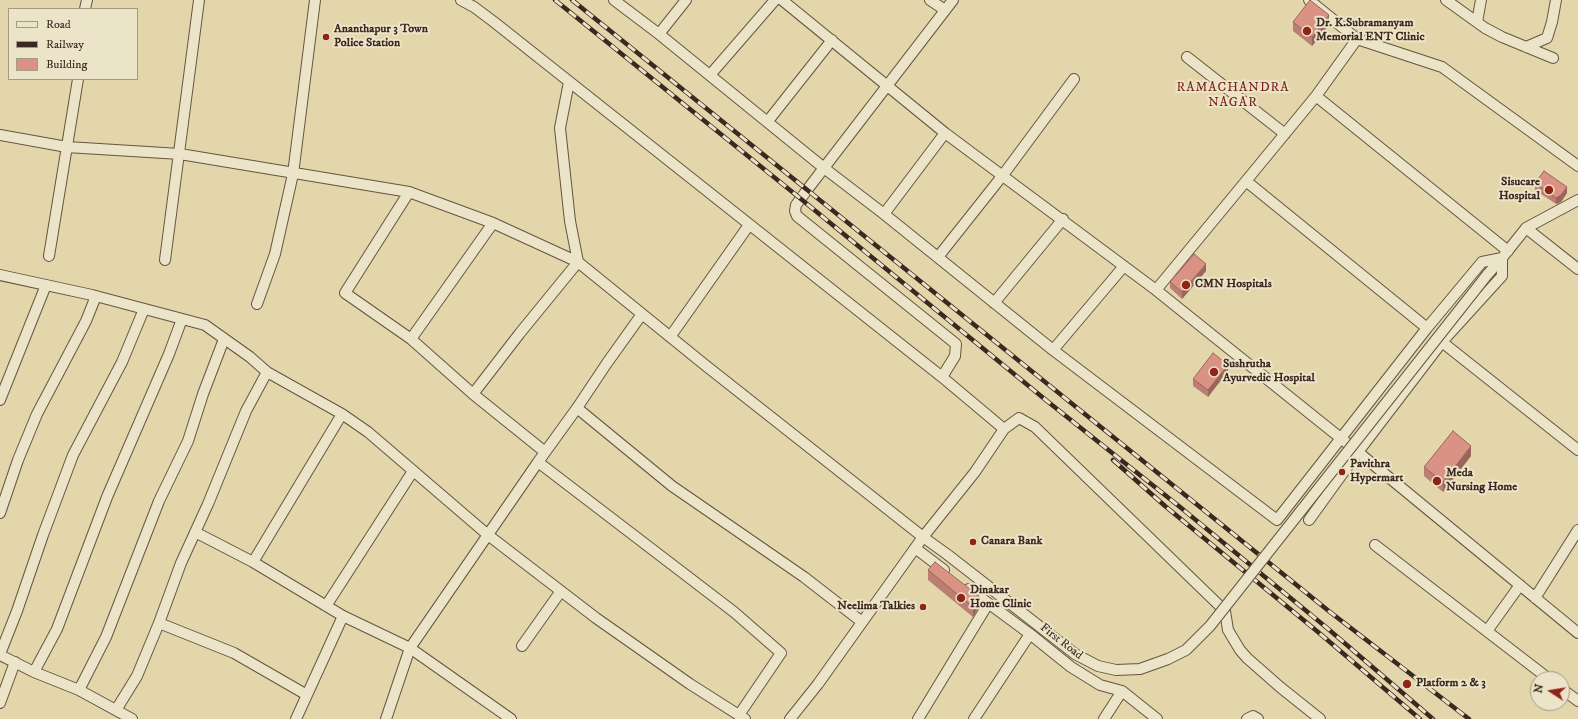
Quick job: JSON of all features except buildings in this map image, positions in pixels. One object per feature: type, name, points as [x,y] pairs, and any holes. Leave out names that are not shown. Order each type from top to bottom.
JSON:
[{"type":"street","points":[[165,260],[199,0]]},
{"type":"street","points":[[257,304],[275,254],[293,174],[315,0]]},
{"type":"street","points":[[461,0],[489,18],[942,377],[1004,429]]},
{"type":"street","points":[[614,0],[659,34],[824,168],[884,214],[1053,350],[1277,520],[1427,328],[1482,262],[1505,254]]},
{"type":"street","points":[[659,34],[686,0]]},
{"type":"street","points":[[710,75],[775,0]]},
{"type":"street","points":[[782,0],[945,133],[1156,290],[1341,438],[1578,633]]},
{"type":"street","points":[[930,0],[945,10]]},
{"type":"street","points":[[942,377],[955,356],[956,344],[797,216],[795,211],[796,205],[953,0]]},
{"type":"street","points":[[1309,0],[1357,39],[1442,67],[1578,166]]},
{"type":"street","points":[[1446,0],[1477,22],[1502,37],[1553,58]]},
{"type":"street","points":[[1477,22],[1481,0]]},
{"type":"street","points":[[1526,47],[1547,38],[1556,0]]},
{"type":"street","points":[[1156,290],[1316,96],[1357,39]]},
{"type":"street","points":[[768,121],[832,40]]},
{"type":"street","points":[[1187,57],[1285,134]]},
{"type":"street","points":[[938,257],[1003,175],[1074,79]]},
{"type":"street","points":[[49,256],[78,80]]},
{"type":"street","points":[[569,82],[560,128],[570,221],[578,262]]},
{"type":"street","points":[[1316,96],[1505,254]]},
{"type":"street","points":[[884,214],[945,133]]},
{"type":"street","points":[[0,135],[67,147],[180,154],[293,174],[409,192],[494,223],[578,262],[670,337],[923,537],[1064,646],[1075,654],[1098,666],[1116,670],[1140,669],[1168,660],[1186,650],[1210,626],[1487,275],[1526,228],[1578,200]]},
{"type":"street","points":[[1246,181],[1427,328]]},
{"type":"street","points":[[409,192],[345,293],[411,339],[473,394],[545,452]]},
{"type":"street","points":[[994,303],[1062,219]]},
{"type":"street","points":[[411,339],[494,223]]},
{"type":"street","points":[[670,337],[749,225]]},
{"type":"street","points":[[1526,228],[1578,269]]},
{"type":"street","points":[[1309,520],[1358,452],[1442,342],[1502,276],[1505,254]]},
{"type":"street","points":[[473,394],[578,262]]},
{"type":"street","points":[[1053,350],[1124,266]]},
{"type":"street","points":[[0,275],[96,296],[205,325],[267,372],[342,414],[368,432],[488,536],[596,618],[690,684],[742,717],[781,653],[734,612],[538,462]]},
{"type":"street","points":[[0,400],[46,285]]},
{"type":"street","points":[[0,513],[18,460],[37,414],[86,321],[96,296]]},
{"type":"street","points":[[132,719],[79,690],[34,672],[0,655],[73,455],[122,362],[144,309]]},
{"type":"street","points":[[386,719],[410,648],[642,314]]},
{"type":"street","points":[[34,672],[57,629],[108,498],[169,354],[182,319]]},
{"type":"street","points":[[79,690],[106,637],[159,501],[188,441],[203,394],[224,339]]},
{"type":"street","points":[[1442,342],[1578,450]]},
{"type":"street","points":[[116,710],[138,676],[181,563],[246,410],[267,372]]},
{"type":"street","points":[[577,408],[672,486],[804,577],[862,622]]},
{"type":"street","points":[[253,562],[342,414]]},
{"type":"street","points":[[790,719],[818,684],[923,537],[975,472],[1004,429],[1019,418],[1035,427],[1225,611],[1228,630],[1235,644],[1247,658],[1320,719]]},
{"type":"street","points":[[326,606],[413,471]]},
{"type":"street","points":[[1536,598],[1578,530]]},
{"type":"street","points":[[195,532],[253,562],[343,616],[410,648],[511,719]]},
{"type":"street","points":[[1375,545],[1539,671]]},
{"type":"street","points":[[915,548],[952,576]]},
{"type":"street","name":"First Road","points":[[964,585],[1030,634],[1071,667],[1100,685],[1122,691],[1157,719]]},
{"type":"street","points":[[1487,631],[1520,585]]},
{"type":"street","points":[[522,646],[561,591]]},
{"type":"street","points":[[918,719],[988,604]]},
{"type":"street","points":[[296,719],[343,616]]},
{"type":"street","points":[[159,623],[234,653],[307,695]]},
{"type":"street","points":[[974,719],[1030,634]]},
{"type":"street","points":[[0,702],[15,662]]},
{"type":"street","points":[[1104,719],[1122,691]]},
{"type":"street","points":[[1247,719],[1253,716],[1258,719]]},
{"type":"railway","points":[[555,0],[1047,401],[1180,507],[1327,628],[1433,719]]},
{"type":"railway","points":[[572,0],[1330,612],[1469,719]]},
{"type":"railway","points":[[1113,460],[1165,506],[1318,632],[1420,719]]},
{"type":"place","name":"Dr. K.Subramanyam Memorial ENT Clinic","points":[[1307,31]]},
{"type":"place","name":"Ananthapur 3 Town Police Station","points":[[326,37]]},
{"type":"place","name":"Sisucare Hospital","points":[[1549,190]]},
{"type":"place","name":"CMN Hospitals","points":[[1186,285]]},
{"type":"place","name":"Sushrutha Ayurvedic Hospital","points":[[1214,372]]},
{"type":"place","name":"Pavithra Hypermart","points":[[1342,472]]},
{"type":"place","name":"Meda Nursing Home","points":[[1437,481]]},
{"type":"place","name":"Canara Bank","points":[[973,542]]},
{"type":"place","name":"Dinakar Home Clinic","points":[[961,598]]},
{"type":"place","name":"Neelima Talkies","points":[[923,607]]},
{"type":"place","name":"Platform 2 & 3","points":[[1407,684]]},
{"type":"district","name":"RAMACHANDRA NAGAR","points":[[1233,96]]}]
